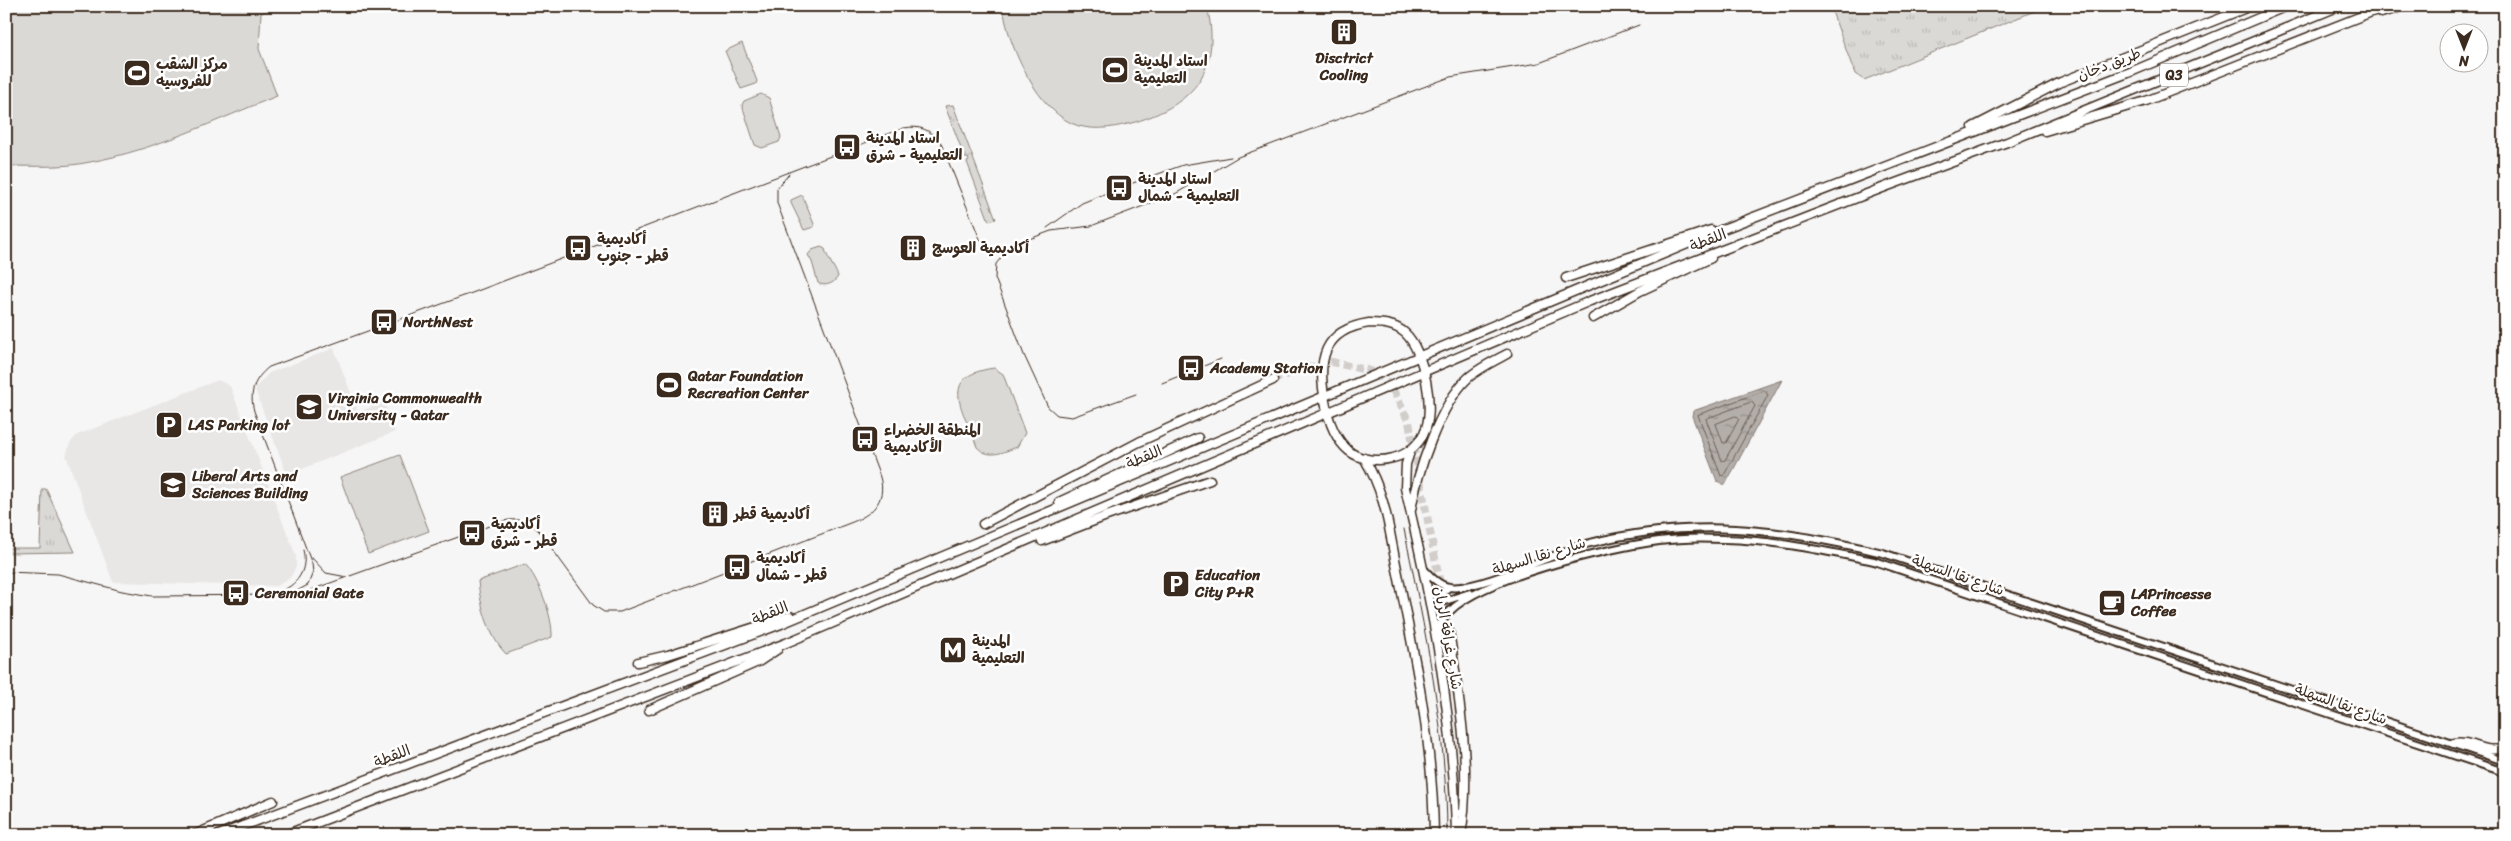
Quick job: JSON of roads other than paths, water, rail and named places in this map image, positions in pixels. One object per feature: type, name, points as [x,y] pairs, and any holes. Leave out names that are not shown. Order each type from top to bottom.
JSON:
[{"type":"main road","points":[[1940,144],[2061,82],[2251,6]]},
{"type":"main road","name":"طريق دخان","points":[[1940,144],[2133,71],[2287,6]]},
{"type":"main road","name":"Q3","points":[[2007,142],[2340,6]]},
{"type":"main road","points":[[2007,142],[2146,101],[2387,6]]},
{"type":"main road","points":[[2329,29],[2405,6]]},
{"type":"main road","name":"اللقطة","points":[[285,835],[786,644],[1590,301],[2007,142]]},
{"type":"main road","name":"اللقطة","points":[[219,835],[653,674],[832,603],[1728,227],[1940,144]]},
{"type":"main road","points":[[1566,278],[1687,236],[1728,227]]},
{"type":"main road","points":[[1593,318],[1640,291],[1701,264],[1718,251]]},
{"type":"main road","points":[[1369,323],[1395,327],[1406,334],[1419,357],[1423,372],[1428,400],[1429,421],[1424,434],[1411,449],[1389,459],[1364,458],[1349,451],[1342,443],[1327,413],[1324,398],[1320,367],[1323,356],[1332,341],[1344,330],[1369,323]]},
{"type":"main road","points":[[1411,514],[1416,483],[1451,398],[1468,378],[1507,354]]},
{"type":"main road","points":[[983,524],[1139,442],[1273,380]]},
{"type":"main road","points":[[982,541],[1000,529],[1198,438]]},
{"type":"main road","name":"شارع غرافة الريان","points":[[1411,449],[1404,477],[1440,666],[1452,754],[1456,835]]},
{"type":"main road","points":[[1364,458],[1382,492],[1421,692],[1430,752],[1434,835]]},
{"type":"main road","points":[[990,557],[1011,553],[1104,517],[1210,480]]},
{"type":"main road","points":[[638,662],[668,655],[832,603]]},
{"type":"main road","points":[[1449,631],[1458,689],[1464,762],[1465,812],[1462,835]]},
{"type":"main road","points":[[649,710],[760,661],[786,644]]},
{"type":"main road","points":[[2454,743],[2462,741],[2493,750],[2505,746]]},
{"type":"main road","points":[[2503,772],[2505,760]]},
{"type":"main road","points":[[194,835],[273,801]]},
{"type":"street","name":"شارع نقا السهلة","points":[[1449,587],[1477,584],[1560,552],[1646,532],[1726,528],[1790,533],[1882,553],[2505,760]]},
{"type":"street","name":"شارع نقا السهلة","points":[[1440,666],[1439,633],[1442,621],[1455,607],[1485,588],[1588,555],[1660,541],[1740,539],[1801,546],[1874,561],[2503,772]]},
{"type":"street","points":[[1421,566],[1436,581],[1449,587],[1443,592],[1442,598],[1446,601],[1485,588]]},
{"type":"water","points":[[1782,380],[1725,485],[1717,481],[1692,416],[1693,411]]},
{"type":"tunnel","points":[[1273,380],[1298,370],[1332,362],[1375,372],[1391,386],[1409,422],[1449,631]]},
{"type":"tram line","points":[[1674,12],[1689,6]]},
{"type":"tram line","points":[[6,572],[58,574],[122,591],[152,596],[278,595],[293,593],[308,585],[313,572],[312,564],[254,411],[252,398],[254,386],[256,381],[269,367],[472,293],[904,128],[915,127],[924,129],[940,141],[980,239],[987,246],[1005,248],[1051,231],[1091,226],[1175,194],[1238,157],[1450,77],[1539,63],[1639,25]]},
{"type":"tram line","points":[[1047,228],[1082,203],[1119,188],[1183,165],[1231,157]]},
{"type":"tram line","points":[[297,595],[503,521],[518,520],[531,524],[539,531],[593,605],[604,612],[620,612],[858,520],[871,512],[881,494],[880,477],[777,203],[777,188],[789,174]]},
{"type":"tram line","points":[[1009,248],[996,264],[995,278],[1024,355],[1048,407],[1057,415],[1072,417],[1136,394]]},
{"type":"tram line","points":[[1162,383],[1221,359]]},
{"type":"tram line","points":[[1404,529],[1427,643],[1439,719],[1446,796],[1447,835]]},
{"type":"tram line","points":[[278,592],[291,586],[300,576],[304,564],[303,550]]},
{"type":"tram line","points":[[312,558],[326,573],[347,577]]},
{"type":"place","name":"Disctrict Cooling","points":[[1344,32]]},
{"type":"place","name":"استاد المدينة التعليمية","points":[[1115,70]]},
{"type":"place","name":"مركز الشقب للفروسيه","points":[[137,73]]},
{"type":"place","name":"استاد المدينة التعليمية - شرق","points":[[847,147]]},
{"type":"place","name":"استاد المدينة التعليمية - شمال","points":[[1119,188]]},
{"type":"place","name":"أكاديمية قطر - جنوب","points":[[578,248]]},
{"type":"place","name":"أكاديمية العوسج","points":[[913,248]]},
{"type":"place","name":"NorthNest","points":[[384,322]]},
{"type":"place","name":"Academy Station","points":[[1191,368]]},
{"type":"place","name":"Qatar Foundation Recreation Center","points":[[669,385]]},
{"type":"place","name":"Virginia Commonwealth University - Qatar","points":[[309,407]]},
{"type":"place","name":"LAS Parking lot","points":[[169,425]]},
{"type":"place","name":"المنطقة الخضراء الأكاديمية","points":[[865,439]]},
{"type":"place","name":"Liberal Arts and Sciences Building","points":[[173,485]]},
{"type":"place","name":"أكاديمية قطر","points":[[715,514]]},
{"type":"place","name":"أكاديمية قطر - شرق","points":[[472,533]]},
{"type":"place","name":"أكاديمية قطر - شمال","points":[[737,567]]},
{"type":"place","name":"Education City P+R","points":[[1176,584]]},
{"type":"place","name":"Ceremonial Gate","points":[[236,593]]},
{"type":"place","name":"LAPrincesse Coffee","points":[[2112,603]]},
{"type":"place","name":"المدينة التعليمية","points":[[953,650]]}]
